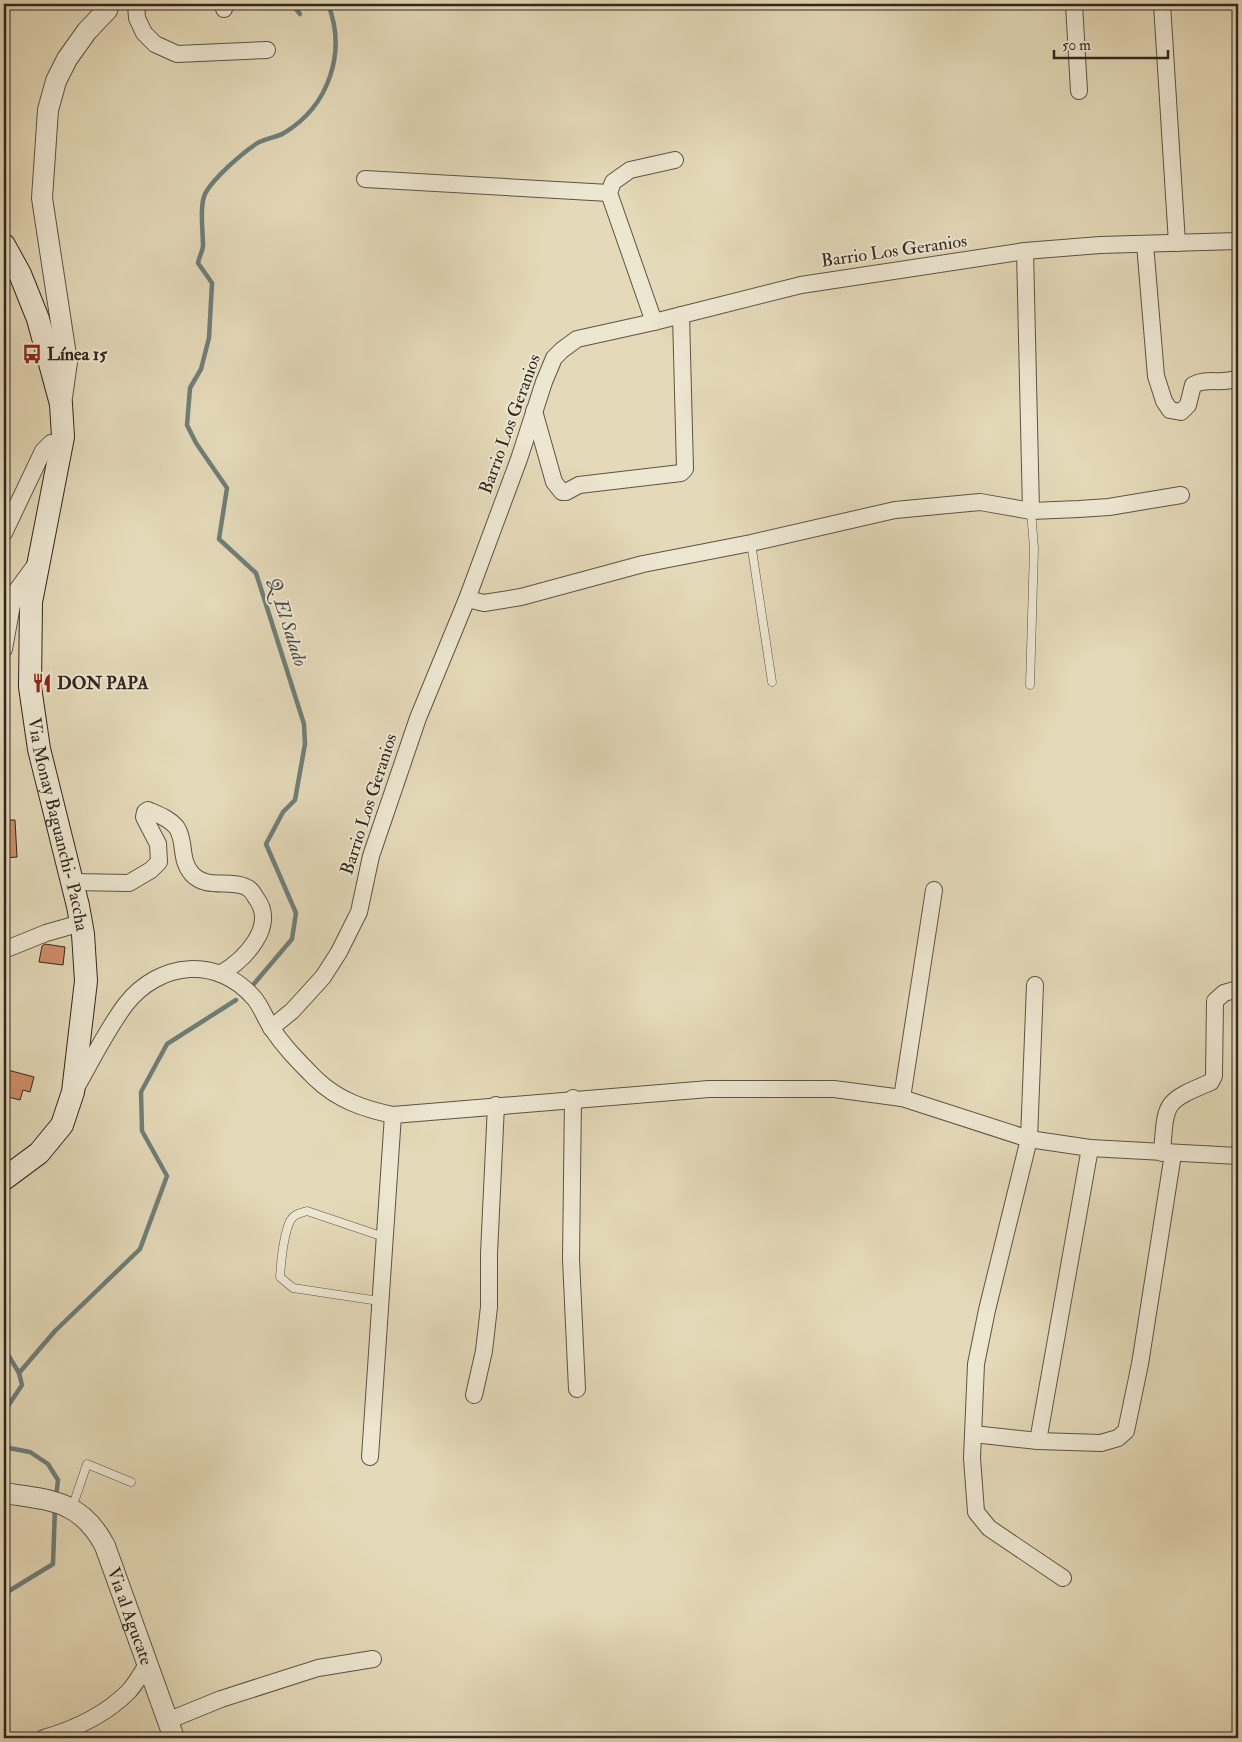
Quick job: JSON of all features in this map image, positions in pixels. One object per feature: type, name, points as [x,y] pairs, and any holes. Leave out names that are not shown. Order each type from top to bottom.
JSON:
[{"type":"main road","name":"Via Monay Baguanchi- Paccha","points":[[4,245],[20,274],[38,319],[61,404],[62,442],[31,602],[30,686],[39,749],[81,923],[86,981],[74,1092],[62,1125],[39,1153],[4,1179]]},
{"type":"street","points":[[61,404],[67,376],[67,362],[42,198],[48,110],[56,80],[67,59],[87,31],[107,10],[109,4]]},
{"type":"street","points":[[136,4],[137,18],[144,33],[154,44],[176,54],[266,50]]},
{"type":"street","points":[[1074,4],[1080,91]]},
{"type":"street","points":[[1162,4],[1177,243]]},
{"type":"street","points":[[654,322],[609,193],[613,182],[630,170],[675,160]]},
{"type":"street","points":[[365,179],[609,193]]},
{"type":"street","name":"Barrio Los Geranios","points":[[271,1028],[292,1011],[323,977],[339,952],[358,912],[371,856],[418,718],[467,599],[554,358],[562,350],[577,339],[654,322],[801,285],[1025,251],[1100,244],[1238,241]]},
{"type":"street","points":[[1145,244],[1156,376],[1164,401],[1170,410],[1181,412],[1188,405],[1193,386],[1200,381],[1220,383],[1238,378]]},
{"type":"street","points":[[1025,251],[1030,511]]},
{"type":"street","points":[[534,411],[554,482],[562,492],[566,492],[579,485],[681,473],[685,469],[681,315]]},
{"type":"street","points":[[4,533],[46,447],[51,443],[62,442]]},
{"type":"street","points":[[467,599],[484,604],[521,597],[643,564],[751,543],[895,510],[980,502],[1030,511],[1109,507],[1180,495]]},
{"type":"street","points":[[4,649],[14,594],[39,560]]},
{"type":"street","points":[[72,882],[129,883],[151,870],[159,862],[158,844],[144,817],[145,812],[148,810],[162,816],[176,826],[181,835],[183,858],[199,881],[216,884],[236,883],[249,888],[261,904],[263,926],[253,945],[234,966],[220,974]]},
{"type":"street","points":[[902,1098],[934,890]]},
{"type":"street","points":[[4,950],[46,933],[81,923]]},
{"type":"street","points":[[74,1092],[127,1003],[141,989],[172,970],[188,968],[220,974],[239,985],[254,998],[271,1028],[291,1052],[332,1092],[370,1110],[393,1115],[464,1111],[496,1105],[573,1098],[709,1089],[834,1089],[902,1098],[1030,1139],[1090,1148],[1238,1156]]},
{"type":"street","points":[[1035,985],[1030,1139],[987,1310],[978,1355],[972,1458],[976,1512],[989,1528],[1063,1578]]},
{"type":"street","points":[[973,1434],[1038,1441],[1101,1443],[1118,1438],[1126,1431],[1140,1364],[1168,1153],[1165,1115],[1171,1104],[1180,1094],[1211,1082],[1214,1076],[1215,1000],[1224,993],[1238,989]]},
{"type":"street","points":[[573,1098],[570,1143],[577,1388]]},
{"type":"street","points":[[474,1395],[484,1352],[489,1307],[489,1254],[496,1105]]},
{"type":"street","points":[[370,1457],[393,1115]]},
{"type":"street","points":[[1038,1441],[1090,1148]]},
{"type":"street","points":[[4,1493],[36,1498],[70,1507]]},
{"type":"street","name":"Via al Agucate","points":[[70,1507],[96,1530],[105,1546],[171,1730]]},
{"type":"street","points":[[171,1730],[221,1699],[318,1668],[373,1659]]},
{"type":"street","points":[[44,1738],[66,1731],[106,1711],[130,1691],[148,1663]]},
{"type":"lane","points":[[1030,511],[1034,548],[1030,685]]},
{"type":"lane","points":[[751,543],[772,682]]},
{"type":"lane","points":[[379,1301],[293,1288],[280,1277],[281,1264],[290,1221],[297,1213],[307,1211],[385,1237]]},
{"type":"lane","points":[[70,1507],[87,1464],[131,1482]]},
{"type":"building","points":[[4,820],[15,820],[17,857],[4,858]]},
{"type":"building","points":[[45,944],[65,947],[63,965],[39,962],[42,946]]},
{"type":"building","points":[[4,1069],[34,1077],[30,1092],[23,1090],[20,1100],[4,1096]]},
{"type":"waterway","points":[[292,4],[300,14]]},
{"type":"waterway","name":"Q. El Salado","points":[[253,985],[292,939],[296,913],[266,844],[283,812],[295,800],[305,744],[304,724],[256,573],[219,539],[227,488],[196,443],[187,425],[190,388],[201,369],[209,338],[212,283],[198,263],[203,245],[202,210],[206,192],[229,166],[256,144],[281,135],[300,122],[323,93],[334,59],[333,22],[328,4]]},
{"type":"waterway","points":[[19,1373],[55,1331],[140,1249],[167,1176],[142,1131],[141,1092],[167,1044],[236,1000]]},
{"type":"waterway","points":[[4,1348],[19,1373],[22,1385],[4,1412]]},
{"type":"waterway","points":[[4,1444],[9,1448],[30,1452],[48,1464],[58,1480],[56,1497]]},
{"type":"waterway","points":[[4,1594],[53,1564],[55,1507]]},
{"type":"place","name":"Línea 15","points":[[32,354]]},
{"type":"place","name":"DON PAPA","points":[[42,683]]}]
